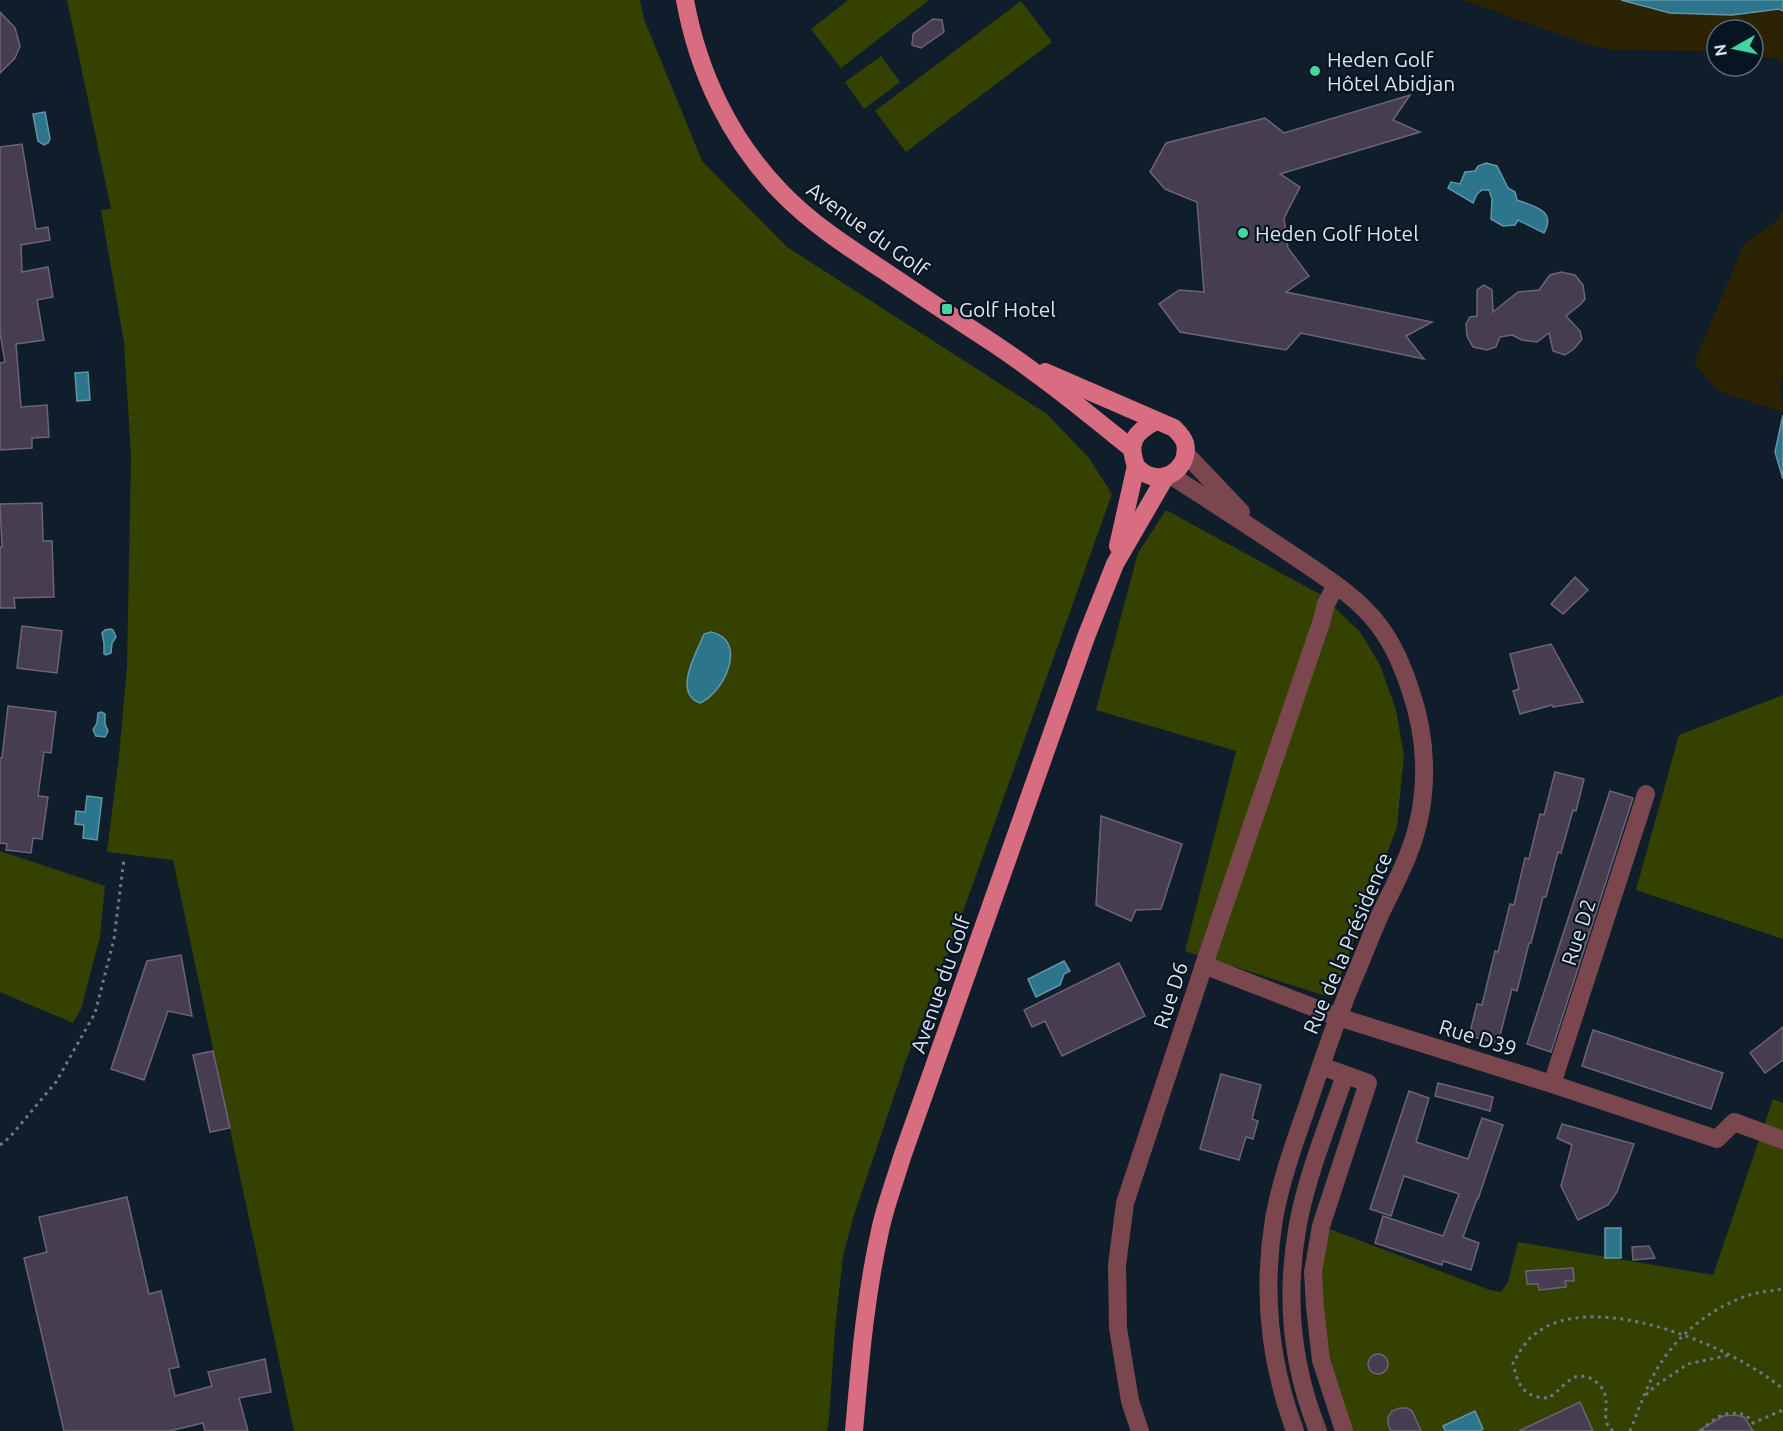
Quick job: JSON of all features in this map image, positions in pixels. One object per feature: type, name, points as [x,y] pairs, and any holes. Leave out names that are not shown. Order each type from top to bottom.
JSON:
[{"type":"main road","name":"Avenue du Golf","points":[[686,0],[689,22],[701,63],[719,105],[740,140],[782,194],[840,242],[1021,362],[1131,448],[1136,466],[1115,564]]},
{"type":"main road","name":"Avenue du Golf","points":[[854,1431],[863,1324],[880,1228],[902,1157],[1086,637],[1115,564],[1168,475],[1177,470],[1183,462],[1185,453],[1185,443],[1174,428],[1021,362]]},
{"type":"main road","points":[[1131,448],[1139,431],[1156,421]]},
{"type":"main road","points":[[1136,466],[1151,477],[1168,475]]},
{"type":"street","name":"Rue de la Présidence","points":[[1185,453],[1258,531]]},
{"type":"street","name":"Rue de la Présidence","points":[[1168,475],[1258,531],[1336,585],[1379,626],[1393,647],[1407,680],[1419,715],[1424,751],[1424,790],[1418,825],[1408,854],[1338,1017],[1285,1172],[1274,1217],[1268,1269],[1269,1317],[1284,1403],[1295,1431]]},
{"type":"street","name":"Rue D6","points":[[1140,1431],[1130,1401],[1118,1328],[1117,1265],[1125,1203],[1326,604],[1336,585]]},
{"type":"street","name":"Rue D2","points":[[1552,1084],[1646,794]]},
{"type":"street","name":"Rue D39","points":[[1204,965],[1338,1017],[1717,1139],[1734,1122],[1783,1140]]},
{"type":"street","points":[[1321,1066],[1368,1083],[1321,1226],[1313,1272],[1321,1360],[1344,1431]]},
{"type":"street","points":[[1318,1431],[1298,1365],[1290,1311],[1291,1270],[1298,1222],[1309,1182],[1345,1075]]},
{"type":"path","points":[[0,1145],[10,1137],[56,1082],[95,1013],[114,939],[124,859]]},
{"type":"path","points":[[1630,1431],[1657,1370],[1667,1353],[1682,1336],[1717,1309],[1749,1295],[1783,1289]]},
{"type":"path","points":[[1613,1431],[1608,1427],[1605,1418],[1605,1394],[1596,1381],[1586,1376],[1574,1377],[1549,1398],[1538,1398],[1525,1393],[1517,1379],[1513,1363],[1520,1350],[1535,1334],[1555,1323],[1585,1316],[1622,1319],[1655,1327],[1732,1355],[1783,1389]]},
{"type":"path","points":[[1644,1397],[1655,1386],[1688,1364],[1732,1355]]},
{"type":"path","points":[[1701,1431],[1715,1418],[1725,1413],[1746,1415],[1753,1424],[1783,1410]]},
{"type":"green space","points":[[67,0],[640,0],[644,19],[702,161],[787,247],[1047,414],[1089,458],[1112,494],[939,979],[907,1058],[853,1218],[843,1256],[827,1431],[294,1431],[173,860],[107,852],[127,667],[131,456],[124,342],[101,210],[111,209]]},
{"type":"green space","points":[[848,0],[929,0],[841,68],[811,29]]},
{"type":"green space","points":[[1021,1],[1052,42],[906,152],[875,111]]},
{"type":"green space","points":[[881,56],[900,82],[864,109],[845,82]]},
{"type":"green space","points":[[1166,510],[1323,596],[1361,633],[1380,665],[1396,710],[1404,755],[1397,827],[1332,998],[1185,951],[1236,751],[1096,710],[1138,553]]},
{"type":"green space","points":[[1783,695],[1783,939],[1636,890],[1679,735]]},
{"type":"green space","points":[[0,851],[105,886],[100,937],[81,1009],[73,1023],[0,992]]},
{"type":"green space","points":[[1773,1099],[1783,1103],[1783,1431],[1350,1431],[1327,1358],[1320,1271],[1327,1228],[1490,1290],[1501,1292],[1508,1282],[1518,1242],[1713,1275]]},
{"type":"sand","points":[[1462,0],[1621,0],[1670,13],[1732,15],[1779,9],[1783,11],[1783,63],[1775,58],[1765,57],[1765,18],[1705,18],[1705,51],[1612,50],[1587,44]]},
{"type":"sand","points":[[1783,210],[1783,375],[1780,386],[1783,412],[1718,391],[1694,363],[1744,244],[1777,221]]},
{"type":"water","points":[[1621,0],[1783,0],[1783,11],[1779,9],[1732,15],[1670,13]]},
{"type":"water","points":[[45,112],[50,139],[44,145],[38,141],[33,114]]},
{"type":"water","points":[[1486,163],[1497,166],[1508,188],[1515,192],[1517,200],[1536,207],[1545,214],[1548,219],[1544,233],[1518,220],[1515,225],[1503,226],[1491,219],[1492,199],[1489,190],[1482,190],[1477,194],[1473,203],[1448,188],[1451,182],[1460,184],[1465,172],[1475,171],[1478,166]]},
{"type":"water","points":[[88,372],[90,400],[77,401],[75,373]]},
{"type":"water","points":[[1783,415],[1783,479],[1775,452]]},
{"type":"water","points":[[110,629],[116,637],[112,643],[111,653],[106,655],[102,633]]},
{"type":"water","points":[[711,632],[722,637],[729,645],[731,655],[729,667],[717,689],[700,703],[692,698],[687,682],[692,661],[704,634]]},
{"type":"water","points":[[98,713],[105,714],[108,731],[105,737],[96,736],[93,730],[97,723]]},
{"type":"water","points":[[87,796],[102,798],[97,840],[83,838],[84,825],[75,824],[76,811],[85,812]]},
{"type":"water","points":[[1064,961],[1070,971],[1064,974],[1060,985],[1036,997],[1028,979]]},
{"type":"water","points":[[1605,1228],[1621,1228],[1621,1258],[1605,1258]]},
{"type":"water","points":[[1475,1411],[1483,1429],[1445,1431],[1443,1426]]},
{"type":"building","points":[[0,12],[15,28],[20,46],[15,58],[0,73]]},
{"type":"building","points":[[933,19],[942,20],[944,32],[921,48],[912,45],[913,34]]},
{"type":"building","name":"Heden Golf Hotel","points":[[1410,95],[1393,120],[1420,132],[1280,174],[1300,187],[1284,218],[1288,248],[1309,276],[1286,292],[1432,322],[1406,336],[1424,359],[1301,333],[1286,350],[1180,332],[1159,304],[1179,290],[1204,292],[1197,202],[1165,189],[1150,172],[1166,143],[1265,118],[1284,133]]},
{"type":"building","points":[[22,144],[36,229],[48,227],[50,240],[21,245],[22,272],[48,267],[53,297],[37,300],[44,340],[16,344],[21,407],[47,405],[49,437],[32,438],[32,448],[0,450],[0,363],[5,362],[0,333],[0,147]]},
{"type":"building","points":[[1561,272],[1575,275],[1583,285],[1585,299],[1566,316],[1580,331],[1582,339],[1574,349],[1565,355],[1553,351],[1549,333],[1537,342],[1522,340],[1512,335],[1500,337],[1496,347],[1487,350],[1473,347],[1467,336],[1466,324],[1470,317],[1477,316],[1477,290],[1484,285],[1492,290],[1493,312],[1518,292],[1539,290],[1550,275]]},
{"type":"building","points":[[42,503],[43,541],[52,541],[54,597],[14,598],[15,608],[0,608],[0,547],[2,547],[0,504]]},
{"type":"building","points":[[1575,577],[1588,590],[1563,614],[1551,604]]},
{"type":"building","points":[[22,626],[62,631],[57,673],[17,668]]},
{"type":"building","points":[[1551,644],[1583,702],[1553,707],[1552,705],[1520,714],[1513,691],[1519,689],[1510,654]]},
{"type":"building","points":[[8,706],[56,712],[51,753],[44,752],[38,796],[48,797],[42,839],[33,838],[31,853],[6,850],[7,844],[0,843],[0,758],[2,758]]},
{"type":"building","points":[[1555,772],[1584,779],[1576,811],[1573,810],[1561,853],[1558,852],[1546,897],[1543,897],[1531,943],[1529,943],[1517,991],[1512,989],[1498,1043],[1469,1036],[1477,1004],[1482,1005],[1495,951],[1498,952],[1510,904],[1514,905],[1525,858],[1529,859],[1540,814],[1544,815]]},
{"type":"building","points":[[1610,791],[1633,798],[1551,1052],[1527,1044]]},
{"type":"building","points":[[1101,816],[1182,844],[1161,909],[1136,910],[1131,921],[1096,905]]},
{"type":"building","points":[[181,955],[192,1016],[168,1011],[144,1080],[111,1069],[147,961]]},
{"type":"building","points":[[1119,963],[1145,1016],[1062,1056],[1045,1021],[1032,1027],[1024,1010]]},
{"type":"building","points":[[1783,1027],[1783,1060],[1765,1073],[1750,1053]]},
{"type":"building","points":[[1593,1030],[1723,1073],[1711,1109],[1582,1066]]},
{"type":"building","points":[[213,1051],[230,1128],[210,1132],[193,1055]]},
{"type":"building","points":[[1221,1074],[1261,1085],[1252,1119],[1258,1121],[1253,1139],[1246,1137],[1239,1160],[1200,1149]]},
{"type":"building","points":[[1438,1083],[1493,1097],[1490,1111],[1435,1096]]},
{"type":"building","points":[[1409,1091],[1429,1098],[1416,1142],[1468,1159],[1482,1118],[1503,1125],[1463,1237],[1479,1243],[1471,1270],[1443,1261],[1442,1265],[1375,1243],[1383,1216],[1443,1236],[1459,1194],[1404,1176],[1391,1216],[1370,1209]]},
{"type":"building","points":[[1562,1124],[1634,1144],[1617,1192],[1608,1205],[1578,1220],[1561,1186],[1572,1145],[1557,1138]]},
{"type":"building","points":[[127,1197],[149,1294],[161,1291],[179,1367],[169,1369],[175,1396],[212,1386],[208,1372],[265,1359],[271,1392],[239,1398],[248,1431],[205,1431],[203,1423],[170,1431],[64,1431],[24,1258],[47,1252],[39,1217]]},
{"type":"building","points":[[1649,1246],[1655,1258],[1633,1260],[1632,1247]]},
{"type":"building","points":[[1573,1268],[1574,1281],[1565,1281],[1566,1287],[1539,1290],[1538,1284],[1527,1284],[1526,1271]]},
{"type":"building","points":[[1374,1354],[1382,1354],[1388,1360],[1388,1368],[1382,1374],[1374,1374],[1368,1368],[1368,1360]]},
{"type":"building","points":[[1580,1402],[1593,1431],[1519,1431]]},
{"type":"building","points":[[1400,1408],[1412,1411],[1421,1431],[1391,1431],[1388,1417],[1392,1411]]},
{"type":"building","points":[[1723,1416],[1744,1417],[1753,1431],[1698,1431]]},
{"type":"place","name":"Heden Golf Hôtel Abidjan","points":[[1315,71]]},
{"type":"place","name":"Heden Golf Hotel","points":[[1243,233]]},
{"type":"place","name":"Golf Hotel","points":[[947,309]]}]
